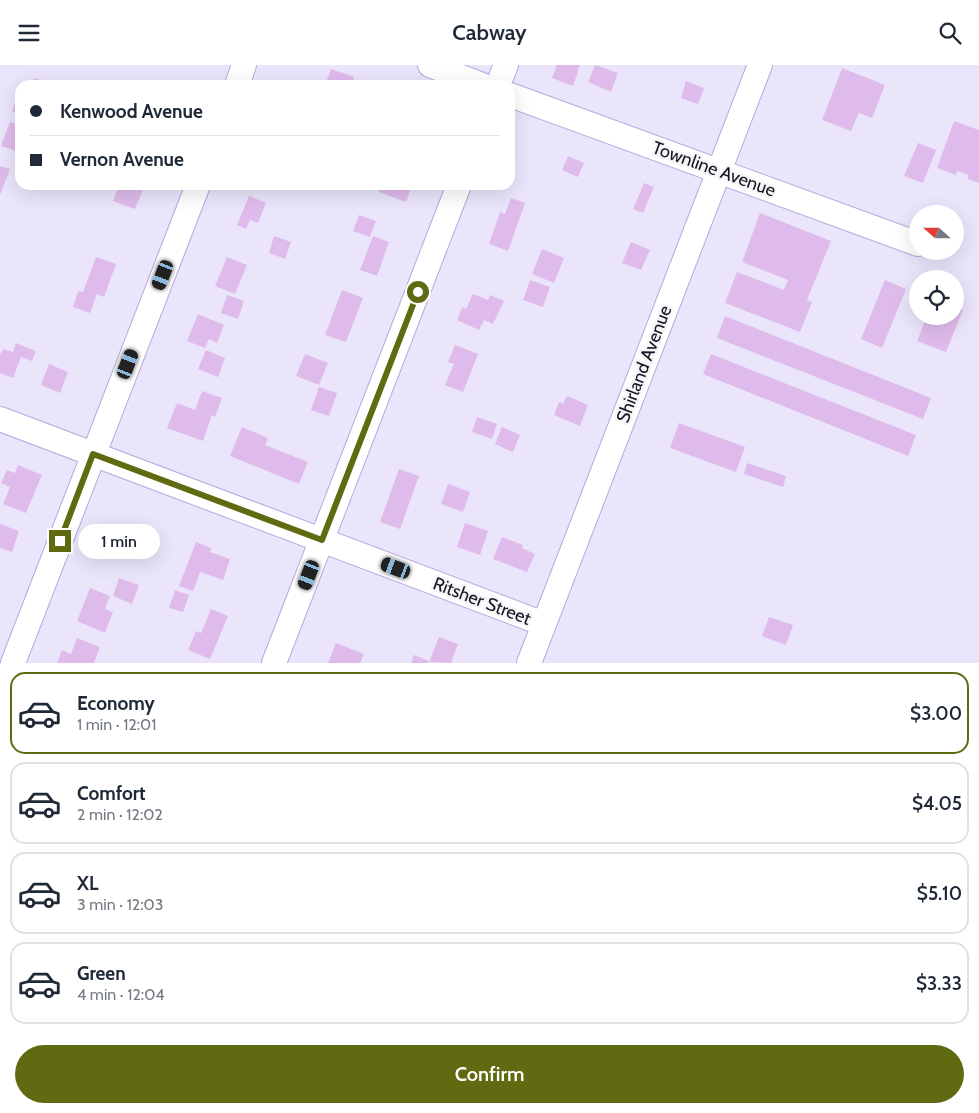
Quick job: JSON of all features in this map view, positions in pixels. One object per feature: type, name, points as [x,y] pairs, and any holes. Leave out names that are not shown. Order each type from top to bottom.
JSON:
[{"type":"street","points":[[239,80],[244,65]]},
{"type":"street","points":[[430,65],[469,80]]},
{"type":"street","points":[[500,80],[506,65]]},
{"type":"street","name":"Shirland Avenue","points":[[529,663],[760,65]]},
{"type":"street","name":"Townline Avenue","points":[[515,97],[909,241]]},
{"type":"street","points":[[13,663],[196,190]]},
{"type":"street","points":[[274,663],[457,190]]},
{"type":"street","name":"Ritsher Street","points":[[0,419],[544,624]]},
{"type":"building","points":[[557,65],[580,65],[573,86],[552,78]]},
{"type":"building","points":[[595,65],[618,73],[611,92],[588,82]]},
{"type":"building","points":[[842,68],[885,85],[872,118],[859,113],[851,131],[822,120]]},
{"type":"building","points":[[331,69],[354,77],[353,80],[327,80]]},
{"type":"building","points":[[686,81],[704,88],[698,104],[681,98]]},
{"type":"building","points":[[954,121],[979,130],[979,183],[967,179],[969,175],[957,171],[956,175],[937,168]]},
{"type":"building","points":[[10,122],[15,124],[15,150],[1,146]]},
{"type":"building","points":[[918,143],[936,150],[923,183],[904,176]]},
{"type":"building","points":[[568,156],[584,163],[578,177],[562,170]]},
{"type":"building","points":[[0,166],[10,169],[0,195]]},
{"type":"building","points":[[644,183],[654,187],[643,213],[633,209]]},
{"type":"building","points":[[117,190],[143,190],[135,209],[113,201]]},
{"type":"building","points":[[380,190],[410,190],[406,202],[379,192]]},
{"type":"building","points":[[249,196],[266,203],[258,223],[250,220],[246,229],[237,225]]},
{"type":"building","points":[[511,198],[525,203],[508,251],[489,244],[500,212],[505,214]]},
{"type":"building","points":[[760,213],[831,241],[807,300],[812,302],[800,332],[725,303],[737,272],[784,290],[788,280],[742,262]]},
{"type":"building","points":[[359,215],[376,221],[370,237],[353,231]]},
{"type":"building","points":[[274,236],[291,242],[285,259],[269,253]]},
{"type":"building","points":[[373,236],[389,242],[377,276],[360,270]]},
{"type":"building","points":[[631,242],[650,250],[641,270],[622,263]]},
{"type":"building","points":[[542,249],[564,258],[554,283],[532,274]]},
{"type":"building","points":[[96,257],[116,264],[104,297],[97,294],[90,313],[73,307],[78,291],[83,292]]},
{"type":"building","points":[[227,257],[247,265],[235,294],[215,286]]},
{"type":"building","points":[[530,280],[550,287],[543,307],[523,300]]},
{"type":"building","points":[[885,280],[906,289],[882,348],[861,339]]},
{"type":"building","points":[[342,290],[363,298],[346,342],[325,335]]},
{"type":"building","points":[[473,294],[488,300],[490,295],[504,301],[493,324],[484,320],[479,330],[457,320],[462,307],[466,309]]},
{"type":"building","points":[[227,295],[244,301],[238,319],[221,313]]},
{"type":"building","points":[[198,314],[224,325],[217,343],[209,339],[205,348],[187,341]]},
{"type":"building","points":[[725,316],[931,398],[923,419],[717,338]]},
{"type":"building","points":[[923,325],[957,325],[946,352],[917,341]]},
{"type":"building","points":[[16,343],[36,351],[32,361],[21,357],[13,378],[0,373],[0,355],[3,349],[13,352]]},
{"type":"building","points":[[455,345],[478,354],[463,392],[445,385],[454,364],[448,362]]},
{"type":"building","points":[[206,350],[225,358],[218,377],[198,369]]},
{"type":"building","points":[[305,354],[328,363],[319,385],[296,376]]},
{"type":"building","points":[[711,354],[916,435],[908,456],[703,374]]},
{"type":"building","points":[[49,364],[68,372],[60,393],[41,385]]},
{"type":"building","points":[[319,387],[337,393],[329,416],[311,410]]},
{"type":"building","points":[[202,391],[222,398],[215,417],[212,415],[203,441],[167,428],[177,403],[195,410]]},
{"type":"building","points":[[567,396],[588,405],[580,426],[554,415],[559,402],[563,404]]},
{"type":"building","points":[[477,417],[497,424],[492,439],[472,432]]},
{"type":"building","points":[[679,423],[745,447],[736,472],[670,448]]},
{"type":"building","points":[[242,427],[268,438],[265,445],[308,462],[299,484],[230,456]]},
{"type":"building","points":[[502,427],[520,435],[513,452],[495,444]]},
{"type":"building","points":[[747,463],[786,476],[783,487],[744,474]]},
{"type":"building","points":[[18,465],[42,475],[26,513],[3,504],[10,487],[1,483],[7,470],[15,473]]},
{"type":"building","points":[[399,469],[419,476],[400,529],[380,522]]},
{"type":"building","points":[[448,484],[470,492],[463,512],[441,504]]},
{"type":"building","points":[[465,523],[488,531],[480,555],[457,547]]},
{"type":"building","points":[[0,524],[19,531],[12,552],[0,548]]},
{"type":"building","points":[[502,537],[523,545],[522,548],[535,554],[527,572],[493,559]]},
{"type":"building","points":[[196,542],[211,548],[210,552],[230,559],[223,580],[200,572],[193,591],[179,586]]},
{"type":"building","points":[[119,578],[139,585],[132,604],[113,596]]},
{"type":"building","points":[[90,588],[110,596],[105,609],[113,612],[105,633],[77,621]]},
{"type":"building","points":[[175,590],[189,595],[183,612],[169,608]]},
{"type":"building","points":[[211,609],[228,616],[210,659],[188,650],[196,631],[201,633]]},
{"type":"building","points":[[769,617],[793,625],[786,645],[762,636]]},
{"type":"building","points":[[439,637],[458,644],[451,663],[429,662]]},
{"type":"building","points":[[77,638],[100,647],[94,663],[57,663],[62,650],[71,654]]},
{"type":"building","points":[[336,643],[364,654],[360,663],[328,663]]},
{"type":"building","points":[[414,655],[429,661],[428,663],[411,663]]},
{"type":"route","points":[[60,541],[93,454],[322,540],[418,292]]}]
